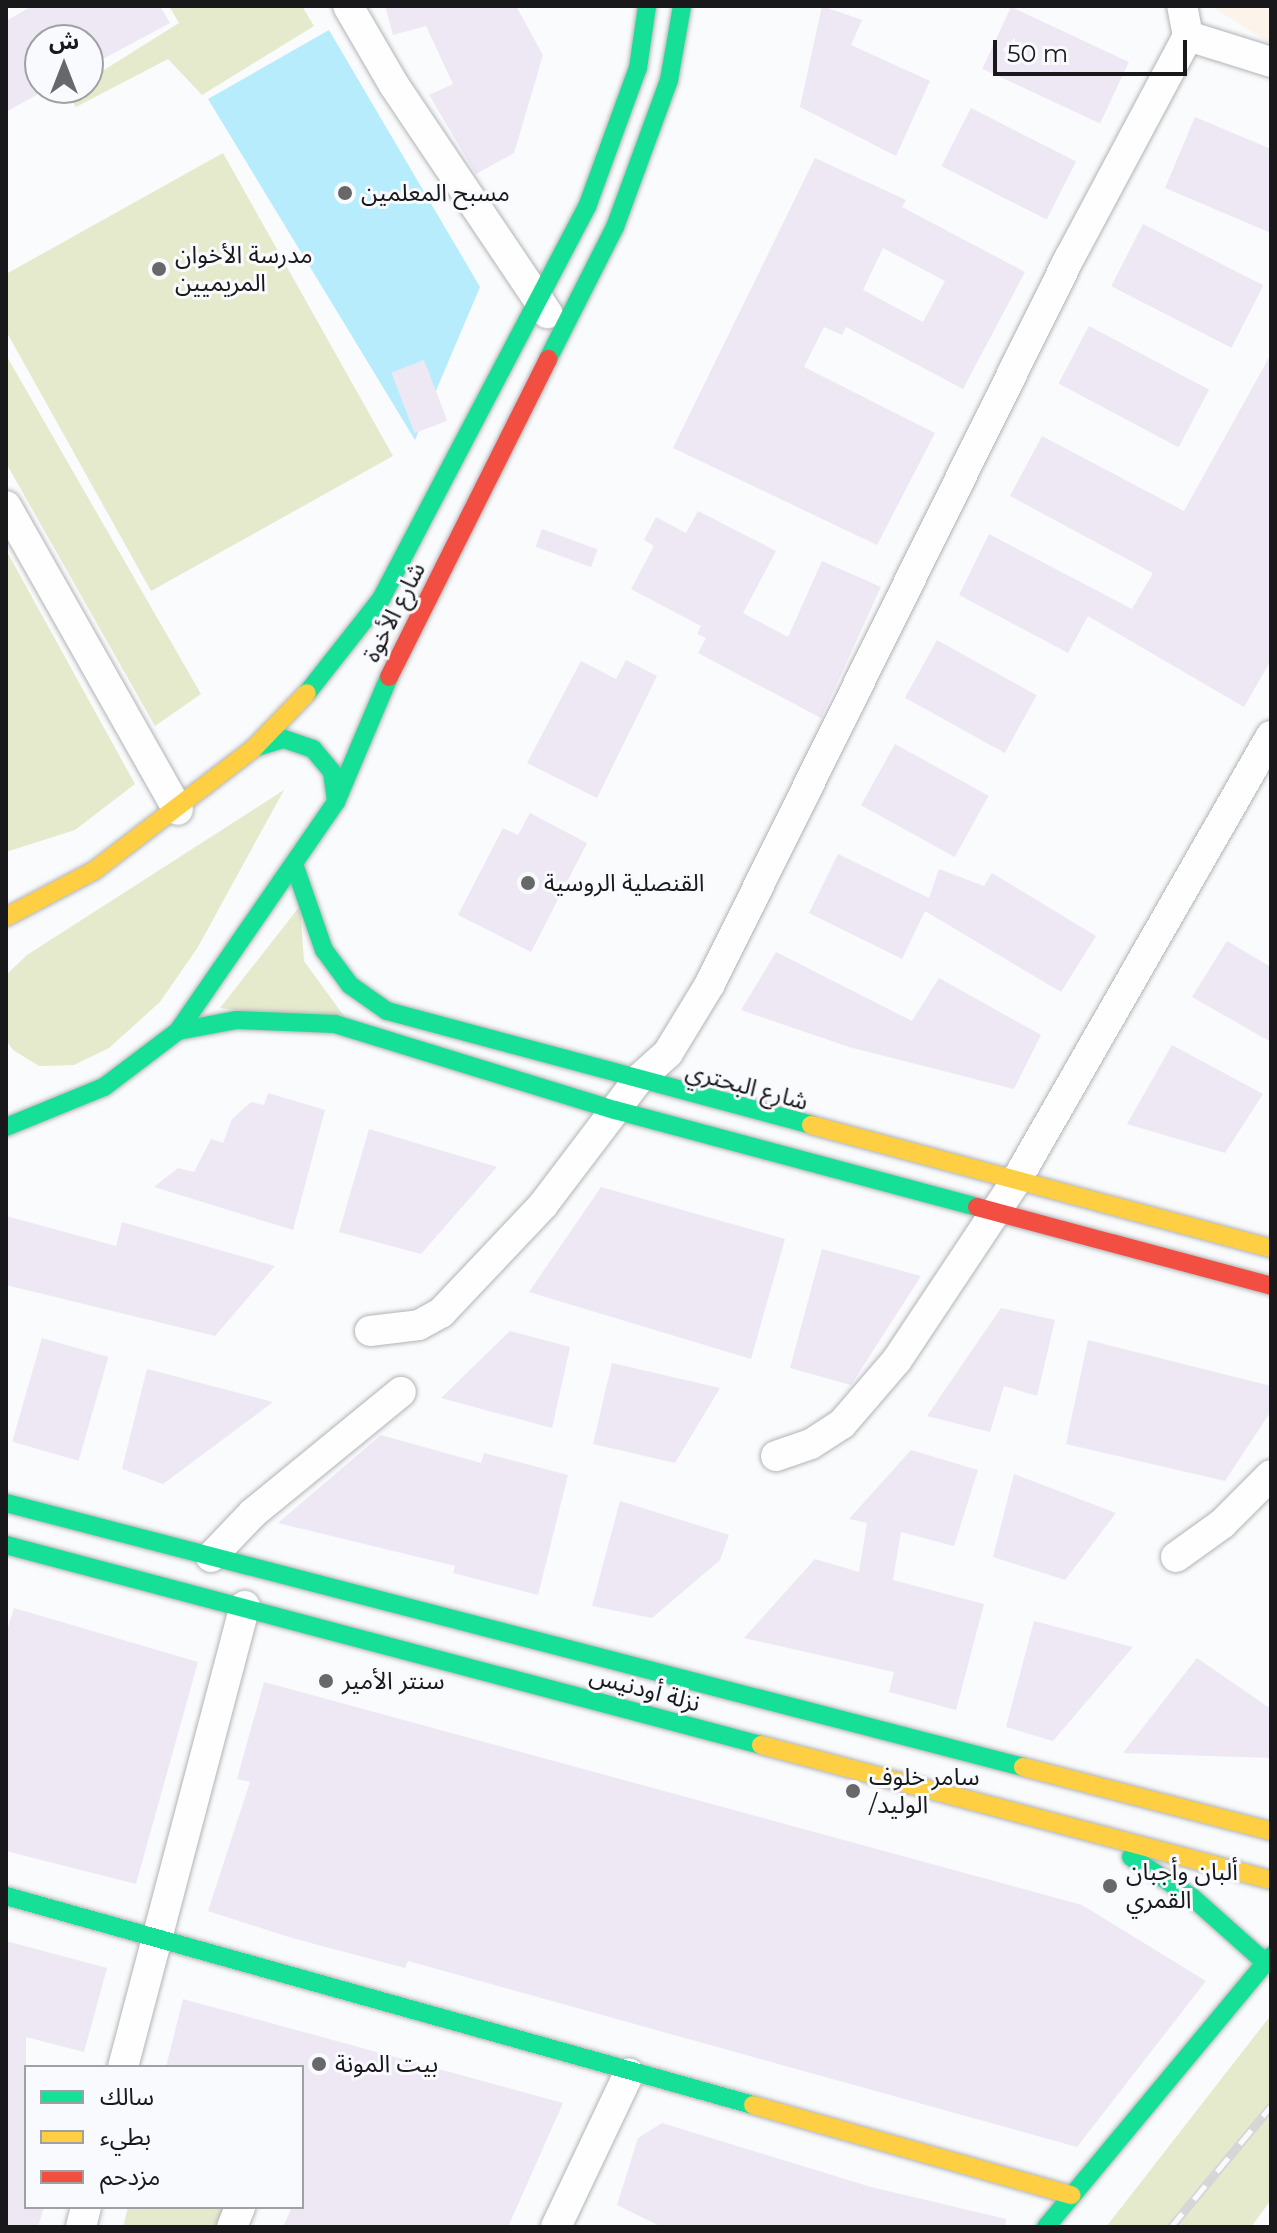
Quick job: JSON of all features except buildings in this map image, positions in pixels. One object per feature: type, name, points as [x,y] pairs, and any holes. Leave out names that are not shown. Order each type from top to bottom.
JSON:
[{"type":"main road","name":"شارع الأخوة","points":[[6,917],[59,886],[95,870],[178,810],[254,748],[321,679],[381,599],[539,304],[617,132],[638,68],[647,6]]},
{"type":"main road","name":"شارع الأخوة","points":[[6,1127],[51,1104],[104,1087],[178,1031],[336,802],[385,684],[563,330],[650,138],[669,80],[682,6]]},
{"type":"main road","points":[[254,748],[284,739],[313,749],[332,772],[336,802]]},
{"type":"main road","name":"شارع البحتري","points":[[294,864],[324,950],[350,985],[387,1011],[637,1081],[1271,1248]]},
{"type":"main road","points":[[19,886],[59,886]]},
{"type":"main road","points":[[178,1031],[237,1020],[335,1024],[615,1110],[997,1210],[1271,1286]]},
{"type":"main road","points":[[21,1094],[51,1104]]},
{"type":"main road","points":[[6,1503],[1271,1831]]},
{"type":"main road","name":"نزلة أودنيس","points":[[6,1545],[245,1606],[1099,1837],[1271,1880]]},
{"type":"main road","points":[[1046,2227],[1268,1960],[1193,1898],[1099,1837]]},
{"type":"main road","points":[[6,1896],[1072,2195]]},
{"type":"street","points":[[348,6],[539,304],[563,330]]},
{"type":"street","points":[[370,1331],[419,1325],[441,1313],[543,1205],[637,1081],[668,1053],[710,984],[1098,202],[1178,15],[1271,62]]},
{"type":"street","points":[[6,506],[178,810]]},
{"type":"street","points":[[776,1456],[819,1440],[855,1411],[897,1360],[1016,1181],[1271,736]]},
{"type":"street","points":[[211,1557],[253,1513],[401,1392]]},
{"type":"street","points":[[1176,1557],[1233,1515],[1271,1475]]},
{"type":"street","points":[[124,2065],[245,1606]]},
{"type":"street","points":[[556,2227],[629,2073]]},
{"type":"shaded area","points":[[1214,6],[1271,6],[1271,44],[1214,8]]},
{"type":"green space","points":[[169,6],[302,6],[314,26],[202,95],[168,59],[104,92],[104,70],[179,23]]},
{"type":"green space","points":[[223,153],[393,456],[151,591],[6,331],[6,274]]},
{"type":"green space","points":[[6,355],[201,694],[155,726],[6,463]]},
{"type":"green space","points":[[6,550],[135,784],[75,830],[6,852]]},
{"type":"green space","points":[[284,790],[198,947],[160,1002],[109,1048],[74,1065],[39,1066],[13,1050],[6,1040],[6,975],[27,955]]},
{"type":"green space","points":[[300,906],[304,961],[349,1023],[220,1008]]},
{"type":"green space","points":[[1271,2015],[1271,2200],[1251,2227],[1106,2227]]},
{"type":"green space","points":[[128,2209],[223,2209],[226,2213],[218,2227],[123,2227]]},
{"type":"water","name":"مسبح المعلمين","points":[[329,30],[480,287],[415,440],[208,99]]},
{"type":"railway","points":[[1171,2227],[1271,2106]]},
{"type":"traffic: fast","points":[[307,693],[381,599],[587,207],[638,68],[647,6]]},
{"type":"traffic: fast","points":[[548,359],[615,227],[669,80],[682,6]]},
{"type":"traffic: fast","points":[[6,1127],[104,1087],[178,1031],[336,802],[389,677]]},
{"type":"traffic: fast","points":[[254,748],[284,739],[313,749],[332,772],[336,802]]},
{"type":"traffic: fast","points":[[294,864],[324,950],[350,985],[387,1011],[811,1125]]},
{"type":"traffic: fast","points":[[178,1031],[237,1020],[335,1024],[615,1110],[977,1207]]},
{"type":"traffic: fast","points":[[6,1503],[1023,1767]]},
{"type":"traffic: fast","points":[[6,1545],[761,1745]]},
{"type":"traffic: fast","points":[[1131,1857],[1193,1898],[1266,1963]]},
{"type":"traffic: fast","points":[[6,1896],[753,2105]]},
{"type":"traffic: fast","points":[[1046,2227],[1271,1956]]},
{"type":"traffic: slow","points":[[6,917],[95,870],[254,748],[307,693]]},
{"type":"traffic: slow","points":[[811,1125],[1271,1248]]},
{"type":"traffic: slow","points":[[761,1745],[1271,1880]]},
{"type":"traffic: slow","points":[[1023,1767],[1271,1831]]},
{"type":"traffic: slow","points":[[753,2105],[1072,2195]]},
{"type":"traffic: jam","points":[[389,677],[548,359]]},
{"type":"traffic: jam","points":[[977,1207],[1271,1286]]},
{"type":"place","name":"مسبح المعلمين","points":[[345,193]]},
{"type":"place","name":"مدرسة الأخوان المريميين","points":[[159,269]]},
{"type":"place","name":"القنصلية الروسية","points":[[528,883]]},
{"type":"place","name":"سنتر الأمير","points":[[326,1681]]},
{"type":"place","name":"سامر خلوف /الوليد","points":[[853,1791]]},
{"type":"place","name":"ألبان وأجبان القمري","points":[[1110,1886]]},
{"type":"place","name":"بيت المونة","points":[[319,2064]]}]
